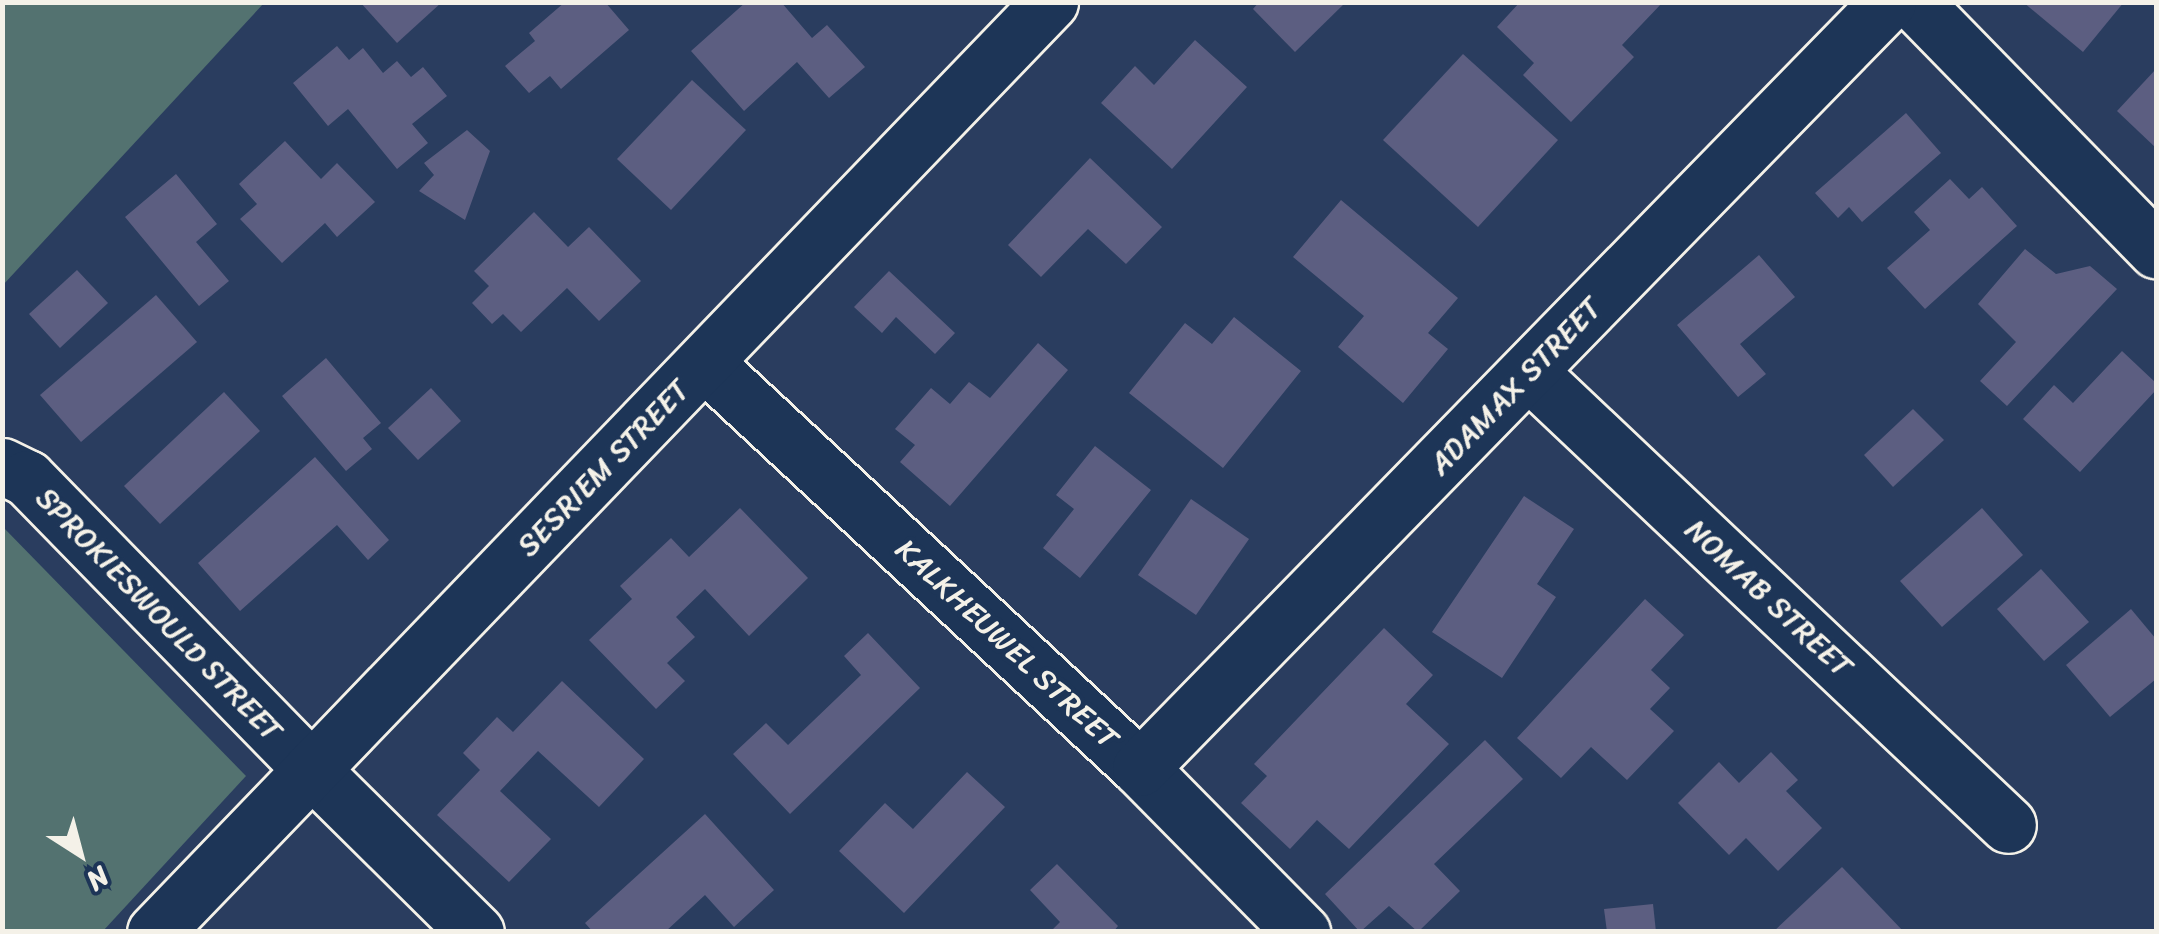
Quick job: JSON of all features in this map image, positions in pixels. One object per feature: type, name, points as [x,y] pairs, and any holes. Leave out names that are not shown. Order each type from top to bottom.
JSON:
[{"type":"street","name":"SESRIEM STREET","points":[[155,932],[1050,2]]},
{"type":"street","name":"ADAMAX STREET","points":[[1140,768],[1888,2]]},
{"type":"street","points":[[1914,2],[2156,250]]},
{"type":"street","name":"KALKHEUWEL STREET","points":[[706,363],[1140,768],[1302,932]]},
{"type":"street","name":"NOMAB STREET","points":[[1529,372],[2008,825]]},
{"type":"street","name":"SPROKIESWOULD STREET","points":[[2,466],[27,478],[311,770],[476,932]]},
{"type":"green space","points":[[2,3],[264,3],[3,285]]},
{"type":"green space","points":[[3,527],[246,776],[103,931],[3,931]]},
{"type":"building","points":[[360,2],[442,2],[397,43]]},
{"type":"building","points":[[565,2],[605,2],[629,30],[561,89],[550,76],[529,93],[505,66],[535,41],[529,33]]},
{"type":"building","points":[[746,2],[781,2],[812,38],[827,25],[865,67],[829,98],[797,62],[744,111],[691,51]]},
{"type":"building","points":[[1259,2],[1346,2],[1295,52],[1253,9]]},
{"type":"building","points":[[1520,2],[1663,2],[1622,45],[1634,57],[1571,122],[1523,75],[1534,63],[1497,27]]},
{"type":"building","points":[[2023,2],[2124,2],[2083,52]]},
{"type":"building","points":[[1195,40],[1247,87],[1172,169],[1101,103],[1135,66],[1154,85]]},
{"type":"building","points":[[337,46],[349,60],[363,48],[383,73],[397,61],[411,77],[423,67],[447,96],[412,124],[428,143],[397,169],[348,109],[328,126],[293,83]]},
{"type":"building","points":[[1463,54],[1558,140],[1478,227],[1383,140]]},
{"type":"building","points":[[2156,69],[2156,148],[2117,111]]},
{"type":"building","points":[[692,80],[746,130],[671,210],[617,159]]},
{"type":"building","points":[[1906,113],[1941,153],[1862,222],[1849,207],[1838,218],[1815,193]]},
{"type":"building","points":[[467,130],[490,151],[465,220],[419,191],[434,175],[424,163]]},
{"type":"building","points":[[285,141],[321,179],[337,163],[375,202],[337,237],[325,223],[282,263],[240,219],[257,204],[239,184]]},
{"type":"building","points":[[1090,158],[1162,227],[1126,264],[1088,229],[1041,277],[1008,245]]},
{"type":"building","points":[[176,174],[217,224],[196,242],[229,281],[199,306],[125,217]]},
{"type":"building","points":[[1950,179],[1969,199],[1982,187],[2017,226],[1925,309],[1887,268],[1930,230],[1914,212]]},
{"type":"building","points":[[1341,200],[1458,298],[1428,333],[1448,349],[1403,403],[1338,347],[1364,316],[1293,257]]},
{"type":"building","points":[[534,212],[568,247],[589,227],[641,281],[599,321],[567,288],[521,332],[503,314],[492,324],[472,303],[489,286],[474,271]]},
{"type":"building","points":[[2025,249],[2056,274],[2090,266],[2117,289],[2007,406],[1980,381],[2016,342],[1978,304]]},
{"type":"building","points":[[1759,255],[1795,297],[1740,344],[1766,374],[1738,397],[1677,325]]},
{"type":"building","points":[[77,270],[108,303],[60,348],[29,314]]},
{"type":"building","points":[[889,271],[955,333],[935,354],[896,317],[882,333],[854,307]]},
{"type":"building","points":[[156,295],[197,342],[81,442],[40,395]]},
{"type":"building","points":[[1234,317],[1301,371],[1223,468],[1129,393],[1185,323],[1212,344]]},
{"type":"building","points":[[1038,343],[1068,370],[950,506],[900,462],[915,445],[895,429],[931,388],[950,404],[969,382],[990,398]]},
{"type":"building","points":[[2122,351],[2156,383],[2156,390],[2080,472],[2023,419],[2054,385],[2073,403]]},
{"type":"building","points":[[326,358],[381,423],[363,438],[372,449],[346,471],[282,396]]},
{"type":"building","points":[[431,388],[461,421],[418,460],[388,428]]},
{"type":"building","points":[[224,392],[260,431],[160,524],[124,486]]},
{"type":"building","points":[[1913,409],[1944,440],[1893,487],[1864,455]]},
{"type":"building","points":[[1095,446],[1151,490],[1080,578],[1043,548],[1074,509],[1056,495]]},
{"type":"building","points":[[315,457],[389,540],[368,560],[337,525],[240,611],[198,563]]},
{"type":"building","points":[[1524,496],[1574,529],[1537,584],[1556,597],[1502,678],[1432,632]]},
{"type":"building","points":[[1191,499],[1249,539],[1196,615],[1138,575]]},
{"type":"building","points":[[740,508],[808,578],[749,636],[705,589],[676,617],[695,637],[667,663],[685,681],[656,709],[589,640],[632,599],[620,586],[671,538],[689,557]]},
{"type":"building","points":[[1982,508],[2023,555],[1942,627],[1900,581]]},
{"type":"building","points":[[2041,569],[2089,622],[2044,661],[1997,609]]},
{"type":"building","points":[[1645,599],[1684,635],[1651,670],[1670,688],[1650,709],[1674,731],[1627,780],[1591,747],[1561,778],[1517,738]]},
{"type":"building","points":[[2131,609],[2156,639],[2156,679],[2110,717],[2066,665]]},
{"type":"building","points":[[1384,628],[1433,675],[1406,704],[1449,744],[1349,849],[1317,820],[1290,849],[1241,803],[1267,776],[1254,764]]},
{"type":"building","points":[[868,633],[920,688],[790,814],[733,754],[766,723],[788,745],[861,675],[844,656]]},
{"type":"building","points":[[562,681],[644,759],[599,807],[538,751],[500,791],[551,839],[509,882],[437,815],[480,770],[463,753],[497,717],[513,732]]},
{"type":"building","points":[[1485,740],[1523,779],[1434,864],[1460,891],[1418,932],[1389,906],[1360,932],[1325,894]]},
{"type":"building","points":[[1771,752],[1798,780],[1786,791],[1822,828],[1778,871],[1746,838],[1729,855],[1678,803],[1719,762],[1739,783]]},
{"type":"building","points":[[967,772],[1005,807],[904,913],[839,851],[885,803],[913,829]]},
{"type":"building","points":[[705,814],[774,890],[734,927],[705,895],[665,932],[593,932],[585,923]]},
{"type":"building","points":[[1057,864],[1118,926],[1113,932],[1050,932],[1060,922],[1030,890]]},
{"type":"building","points":[[1842,867],[1904,932],[1773,932]]},
{"type":"building","points":[[1653,904],[1656,932],[1607,932],[1604,909]]}]
